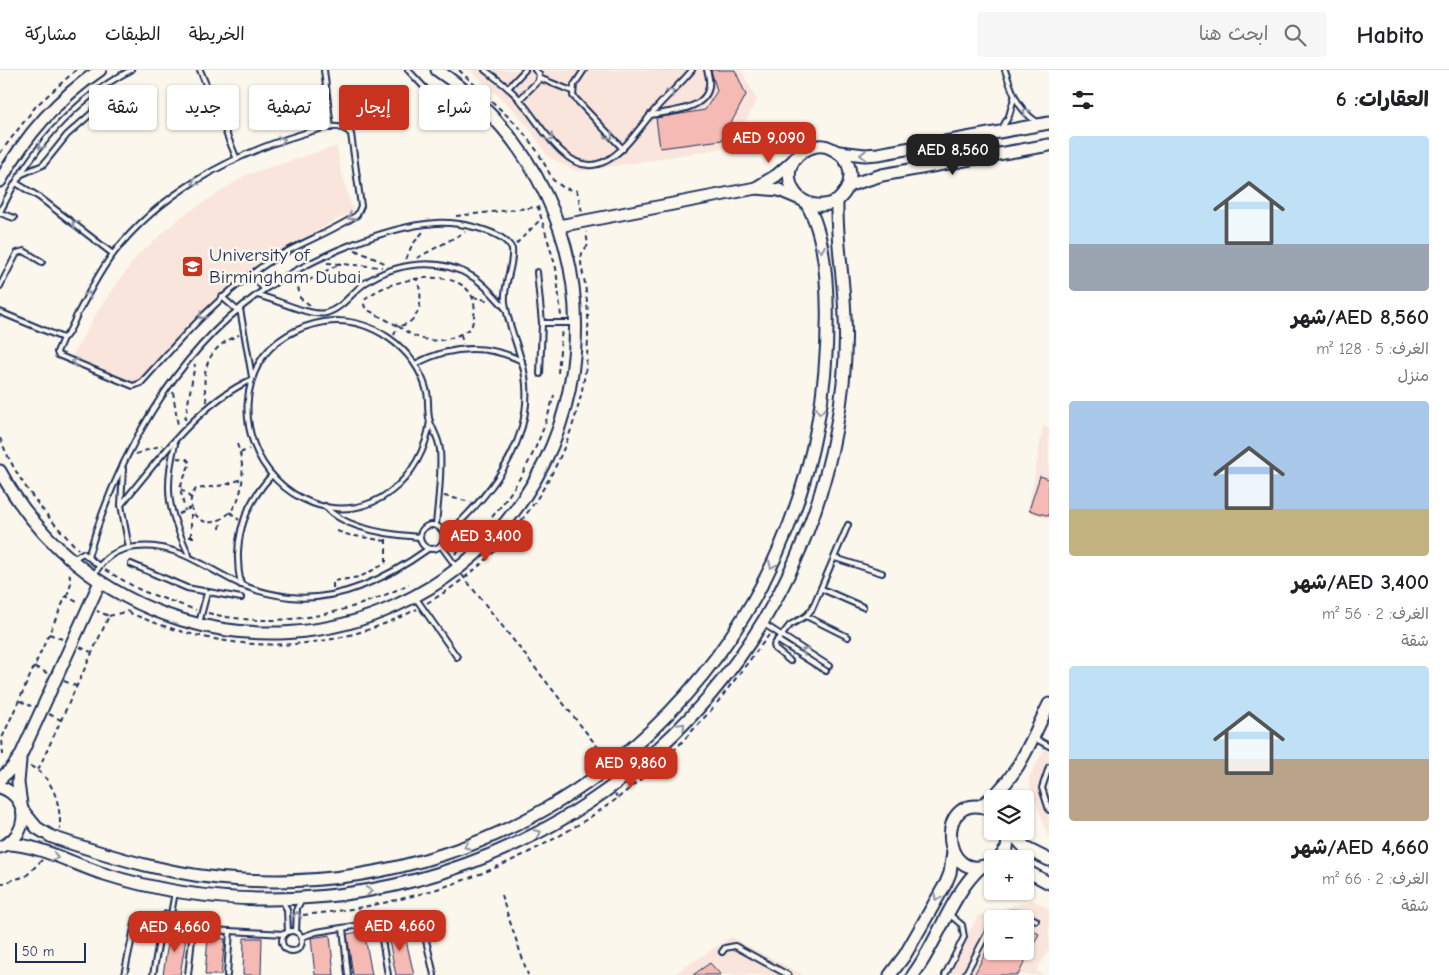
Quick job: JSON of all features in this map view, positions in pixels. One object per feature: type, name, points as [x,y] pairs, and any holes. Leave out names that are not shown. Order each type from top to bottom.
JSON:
[{"type":"street","points":[[0,182],[32,132],[55,106],[81,83],[100,70]]},
{"type":"street","points":[[437,70],[457,85]]},
{"type":"street","points":[[0,471],[34,524],[71,561],[96,580],[131,600],[163,614],[199,625],[231,631],[266,634],[303,632],[340,626],[418,602],[461,574],[515,512],[545,464],[556,438],[569,393],[577,322],[571,266],[554,213],[524,156],[490,115]]},
{"type":"street","points":[[756,188],[777,175],[804,150],[816,146],[859,155],[878,154],[1045,123]]},
{"type":"street","points":[[850,185],[882,175],[1049,145]]},
{"type":"street","points":[[559,226],[756,188],[779,190],[816,206],[827,206],[837,202],[850,185],[849,167],[839,152]]},
{"type":"street","points":[[0,787],[16,796],[32,823],[52,836],[154,868],[221,879],[304,880],[393,867],[432,858],[470,846],[542,812],[608,768],[667,715],[713,664],[732,636],[762,584],[793,515],[814,440],[822,396],[826,352],[823,264],[817,225],[803,201],[790,184],[791,166],[795,159]]},
{"type":"street","points":[[4,845],[27,846],[134,882],[175,891],[233,898],[302,898],[375,890],[448,872],[513,846],[574,813],[611,788],[656,752],[725,677],[762,623],[803,541],[823,485],[836,430],[844,375],[846,319],[837,202]]},
{"type":"street","points":[[0,779],[20,757],[96,580]]},
{"type":"street","points":[[890,975],[905,955],[946,883],[953,852],[949,834],[956,817],[962,811],[980,806],[997,794],[1010,779],[1049,704]]},
{"type":"street","points":[[4,845],[21,830],[22,808],[18,783],[20,757]]},
{"type":"street","points":[[1009,790],[1010,779]]},
{"type":"street","points":[[980,806],[984,807]]},
{"type":"street","points":[[1017,840],[1025,848],[1049,860]]},
{"type":"street","points":[[953,852],[965,863],[984,865]]},
{"type":"street","points":[[913,975],[967,882],[984,868]]},
{"type":"street","points":[[1034,875],[1049,883]]},
{"type":"lane","points":[[108,85],[131,70]]},
{"type":"lane","points":[[200,70],[236,158]]},
{"type":"lane","points":[[324,70],[331,128]]},
{"type":"lane","points":[[408,70],[422,85]]},
{"type":"lane","points":[[485,70],[508,88],[548,137],[569,158],[580,163],[593,164],[605,162],[623,150],[650,115],[692,70]]},
{"type":"lane","points":[[508,88],[525,70]]},
{"type":"lane","points":[[535,70],[539,78],[572,91],[583,108],[623,150]]},
{"type":"lane","points":[[572,91],[584,70]]},
{"type":"lane","points":[[650,115],[690,109],[697,104],[708,90],[710,81],[707,70]]},
{"type":"lane","points":[[1005,70],[1014,98],[1026,113],[1045,123]]},
{"type":"lane","points":[[519,100],[539,78]]},
{"type":"lane","points":[[14,218],[0,213],[21,174],[58,125],[89,98]]},
{"type":"lane","points":[[998,132],[1009,116],[1014,98]]},
{"type":"lane","points":[[21,174],[43,165],[67,135],[89,116]]},
{"type":"lane","points":[[342,127],[351,134],[361,200],[360,211],[352,218],[274,259],[251,274],[222,297],[189,329],[138,386],[133,386],[58,355],[57,352],[63,338],[68,333],[113,254],[137,229],[170,200],[236,158],[283,140],[342,127]]},
{"type":"lane","points":[[16,183],[39,197],[113,254]]},
{"type":"lane","points":[[88,556],[103,510],[124,463],[147,421],[173,382],[199,349],[239,310],[257,294],[312,262],[346,247],[390,232],[431,223],[446,222],[474,228],[505,240],[512,249],[505,287],[506,309],[522,361],[527,390],[520,432],[503,470],[478,504],[444,537],[441,546]]},
{"type":"lane","points":[[0,286],[20,251],[42,262]]},
{"type":"lane","points":[[257,294],[312,314],[326,313],[338,308],[365,284],[392,269],[410,265],[434,265],[458,271],[472,277],[506,309]]},
{"type":"lane","points":[[537,272],[542,323],[540,374]]},
{"type":"lane","points":[[251,274],[264,290]]},
{"type":"lane","points":[[222,297],[239,310],[252,378]]},
{"type":"lane","points":[[0,312],[63,338]]},
{"type":"lane","points":[[430,421],[426,442],[419,461],[406,478],[391,492],[366,504],[352,507],[325,506],[301,498],[272,475],[254,447],[248,430],[247,412],[252,378],[260,361],[272,347],[286,336],[315,324],[342,321],[355,323],[380,332],[392,340],[415,364],[427,392],[430,421],[440,448],[436,525]]},
{"type":"lane","points":[[542,323],[577,322]]},
{"type":"lane","points":[[415,364],[430,356],[464,348],[496,351],[522,361]]},
{"type":"lane","points":[[121,505],[208,406],[228,391],[252,378]]},
{"type":"lane","points":[[176,442],[168,490],[172,517],[189,556]]},
{"type":"lane","points":[[124,463],[121,505],[129,548]]},
{"type":"lane","points":[[241,584],[238,554],[242,523],[257,493],[272,475]]},
{"type":"lane","points":[[325,506],[342,521],[385,532],[419,537]]},
{"type":"lane","points":[[436,525],[443,532],[444,537]]},
{"type":"lane","points":[[428,549],[422,545],[419,537],[424,527],[436,525]]},
{"type":"lane","points":[[790,661],[775,649],[774,645],[780,635],[790,625],[806,616],[822,589],[848,525]]},
{"type":"lane","points":[[441,546],[461,574]]},
{"type":"lane","points":[[96,580],[99,566],[109,556],[129,548],[160,547],[189,556],[258,591],[292,597],[333,593],[386,574],[428,549],[441,546]]},
{"type":"lane","points":[[71,561],[82,552],[99,566]]},
{"type":"lane","points":[[835,558],[882,573]]},
{"type":"lane","points":[[131,564],[168,581],[207,592],[241,598]]},
{"type":"lane","points":[[822,589],[863,607]]},
{"type":"lane","points":[[199,625],[207,592]]},
{"type":"lane","points":[[418,602],[457,657]]},
{"type":"lane","points":[[806,616],[848,637]]},
{"type":"lane","points":[[762,623],[829,666]]},
{"type":"lane","points":[[778,640],[826,671]]},
{"type":"lane","points":[[1032,737],[1049,746]]},
{"type":"lane","points":[[1049,768],[1042,788],[1049,810]]},
{"type":"lane","points":[[171,914],[175,891]]},
{"type":"lane","points":[[296,932],[296,912],[302,898]]},
{"type":"lane","points":[[282,899],[287,910],[286,933],[282,942],[289,950],[300,948],[302,937]]},
{"type":"lane","points":[[153,975],[163,916],[171,914],[188,917],[206,929],[296,932],[302,937]]},
{"type":"lane","points":[[945,975],[964,937],[962,925],[950,914]]},
{"type":"lane","points":[[302,937],[316,932],[412,917],[418,919],[423,929],[434,975]]},
{"type":"lane","points":[[124,975],[136,919]]},
{"type":"lane","points":[[188,975],[194,921]]},
{"type":"lane","points":[[379,922],[388,975]]},
{"type":"lane","points":[[343,928],[348,975]]},
{"type":"lane","points":[[227,975],[230,931]]},
{"type":"lane","points":[[965,975],[984,939]]},
{"type":"lane","points":[[722,952],[725,948],[735,946],[788,975]]},
{"type":"path","points":[[0,153],[36,106],[76,70]]},
{"type":"path","points":[[128,612],[169,629],[203,638],[235,643],[285,645],[322,642],[398,619],[418,602],[496,551],[527,514],[555,468],[572,428],[580,398],[587,355],[588,314],[581,264],[582,254],[588,245],[577,191],[564,188],[553,180],[538,152],[519,127],[459,70]]},
{"type":"path","points":[[512,249],[534,223],[554,213]]},
{"type":"path","points":[[403,266],[412,245],[431,223]]},
{"type":"path","points":[[410,265],[428,251],[474,228]]},
{"type":"path","points":[[346,247],[371,255],[392,269]]},
{"type":"path","points":[[312,262],[374,265],[392,269]]},
{"type":"path","points":[[316,306],[300,298],[298,286],[342,263]]},
{"type":"path","points":[[473,297],[475,316],[471,328],[461,335],[434,342],[419,338],[367,311],[364,301],[369,296],[390,285],[416,278],[442,277],[456,282],[473,297],[486,301],[496,298]]},
{"type":"path","points":[[398,326],[410,323],[416,318],[421,294],[416,278]]},
{"type":"path","points":[[392,340],[398,326]]},
{"type":"path","points":[[208,406],[204,384],[207,362],[224,343],[244,334]]},
{"type":"path","points":[[461,335],[464,348]]},
{"type":"path","points":[[182,435],[188,390],[199,349]]},
{"type":"path","points":[[173,382],[174,407],[182,435]]},
{"type":"path","points":[[0,438],[13,466],[38,506],[82,552]]},
{"type":"path","points":[[124,463],[148,448],[176,442]]},
{"type":"path","points":[[191,512],[200,520],[221,519],[230,512],[240,495],[242,478],[240,453],[236,444]]},
{"type":"path","points":[[240,453],[254,447]]},
{"type":"path","points":[[172,457],[186,459],[190,463],[180,488],[185,511]]},
{"type":"path","points":[[190,537],[191,508],[194,491],[199,487],[225,485],[242,478]]},
{"type":"path","points":[[180,488],[192,499]]},
{"type":"path","points":[[439,495],[478,504]]},
{"type":"path","points":[[172,517],[191,508]]},
{"type":"path","points":[[230,512],[242,523]]},
{"type":"path","points":[[220,529],[221,519]]},
{"type":"path","points":[[337,531],[349,535],[386,540]]},
{"type":"path","points":[[385,532],[386,574]]},
{"type":"path","points":[[333,593],[333,581],[360,577],[386,563]]},
{"type":"path","points":[[461,574],[604,755],[600,759],[608,768]]},
{"type":"path","points":[[501,895],[528,975]]},
{"type":"shaded area","points":[[470,70],[741,70],[757,100],[731,147],[578,172],[548,157],[530,129],[513,109],[490,88],[490,85],[487,85]]},
{"type":"shaded area","name":"University of Birmingham Dubai","points":[[337,146],[340,167],[353,211],[286,247],[249,272],[191,321],[137,384],[72,356],[102,304],[138,255],[181,217],[246,175]]},
{"type":"shaded area","points":[[1043,426],[1049,428],[1049,519],[1028,512]]},
{"type":"shaded area","points":[[1049,741],[1049,839],[1034,796],[1034,790],[1032,790],[1028,779]]},
{"type":"shaded area","points":[[1033,900],[1049,909],[1049,949],[1036,971],[1044,975],[945,975],[978,916],[984,914],[984,960],[1034,960],[1034,910],[999,910]]},
{"type":"shaded area","points":[[731,937],[803,975],[673,975]]},
{"type":"building","points":[[711,70],[735,70],[746,95],[722,140],[660,148],[656,118],[705,110],[717,91]]},
{"type":"building","points":[[1040,476],[1049,479],[1049,516],[1029,510]]},
{"type":"building","points":[[403,927],[414,975],[396,975],[387,931]]},
{"type":"building","points":[[170,929],[187,932],[180,975],[163,975]]},
{"type":"building","points":[[364,931],[372,975],[353,975],[347,934]]},
{"type":"building","points":[[1034,931],[1039,934],[1034,944]]},
{"type":"building","points":[[330,935],[334,975],[315,975],[311,938]]},
{"type":"building","points":[[208,937],[225,939],[221,975],[205,975]]},
{"type":"building","points":[[244,938],[262,938],[261,975],[243,975]]},
{"type":"building","points":[[984,956],[984,960],[1026,960],[1018,975],[974,975]]},
{"type":"building","points":[[710,963],[721,975],[693,975]]},
{"type":"place","name":"University of Birmingham Dubai","points":[[193,266]]}]
